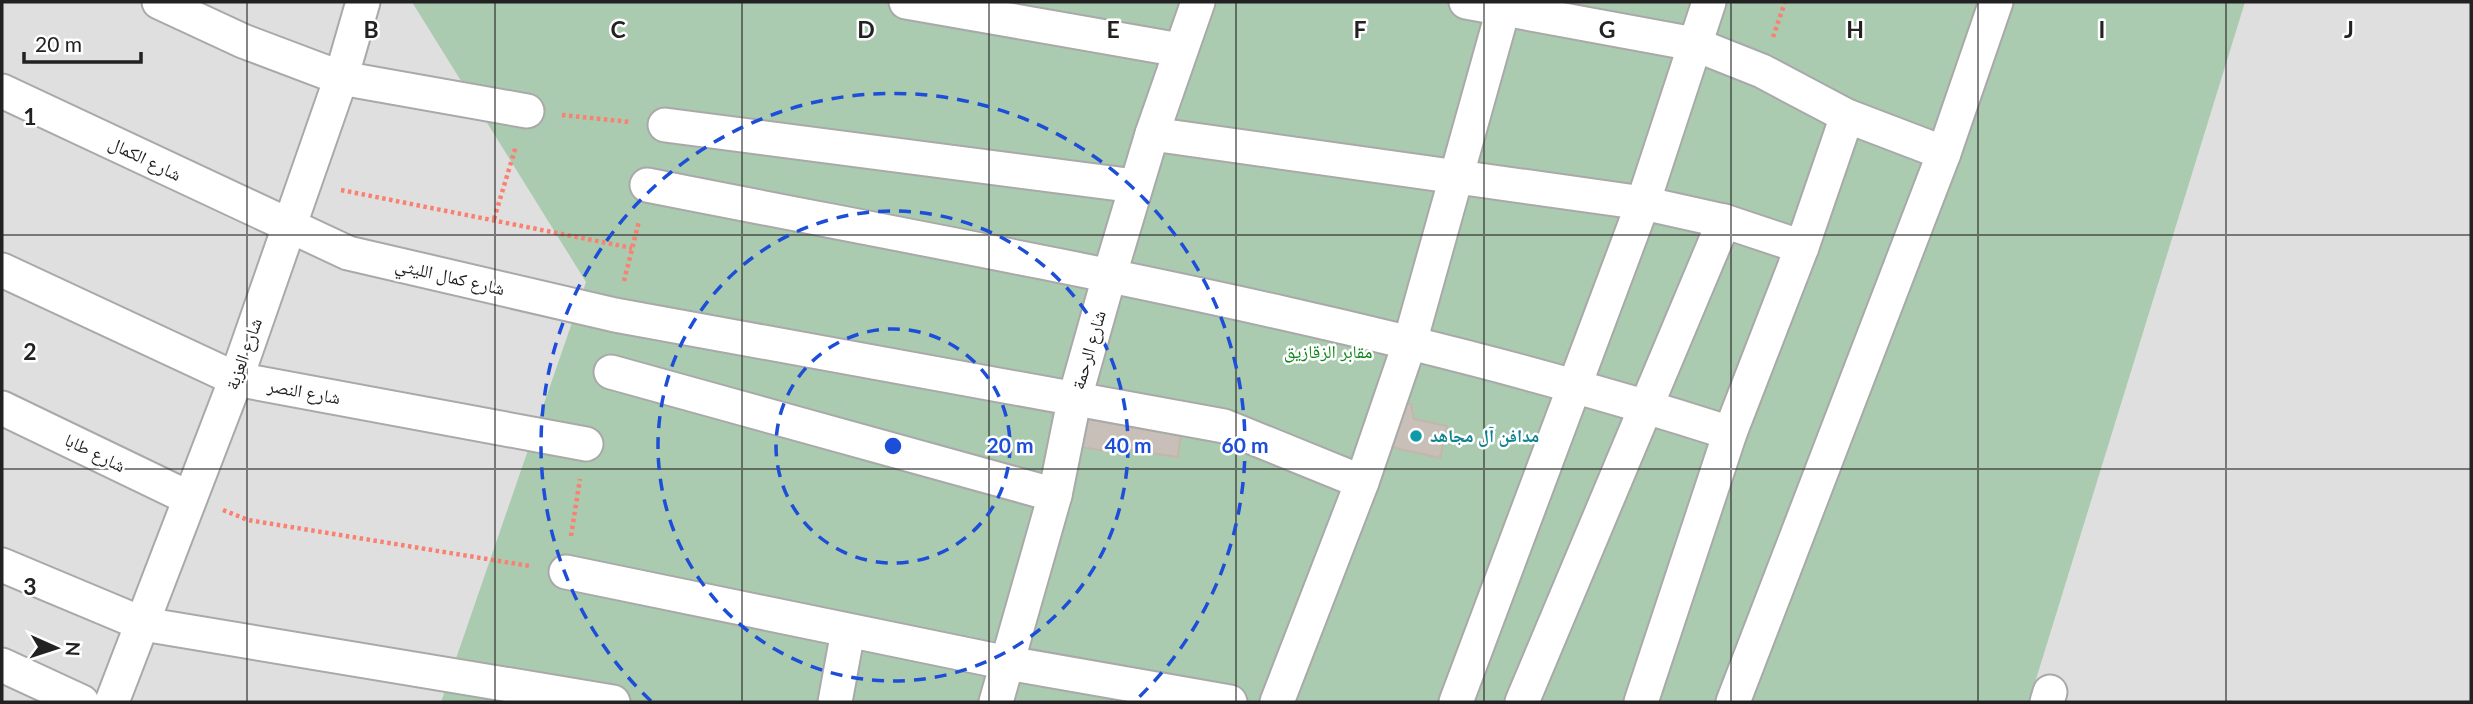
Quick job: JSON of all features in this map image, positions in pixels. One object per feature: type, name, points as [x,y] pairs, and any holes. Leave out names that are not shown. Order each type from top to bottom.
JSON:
[{"type":"street","points":[[159,2],[243,41],[341,78],[527,111]]},
{"type":"street","name":"شارع العزبة","points":[[113,702],[236,379],[341,78],[363,2]]},
{"type":"street","points":[[906,2],[1180,50]]},
{"type":"street","name":"شارع الرحمة","points":[[996,702],[1055,495],[1074,401],[1135,186],[1198,2]]},
{"type":"street","points":[[1466,2],[1694,44],[1762,71],[1847,116],[1944,153]]},
{"type":"street","points":[[1456,702],[1643,203],[1709,2]]},
{"type":"street","points":[[1733,702],[1944,153],[1996,2]]},
{"type":"street","points":[[1277,702],[1362,481],[1410,342],[1503,10]]},
{"type":"street","name":"شارع الكمال","points":[[2,91],[289,228]]},
{"type":"street","points":[[1641,702],[1730,433],[1802,247],[1847,116]]},
{"type":"street","points":[[665,125],[1135,186]]},
{"type":"street","points":[[1152,134],[1643,203],[1724,221],[1802,247]]},
{"type":"street","points":[[647,185],[1109,277],[1410,342],[1647,406],[1730,433]]},
{"type":"street","points":[[1522,702],[1724,221]]},
{"type":"street","name":"شارع كمال الليثي","points":[[289,228],[369,259],[615,316],[1224,426],[1362,481]]},
{"type":"street","name":"شارع النصر","points":[[2,271],[236,379],[586,444]]},
{"type":"street","points":[[611,372],[1055,495]]},
{"type":"street","name":"شارع طابا","points":[[2,408],[189,498]]},
{"type":"street","points":[[2,565],[143,624],[613,702]]},
{"type":"street","points":[[566,572],[1008,663],[1230,702]]},
{"type":"street","points":[[835,702],[848,631]]},
{"type":"street","points":[[2,666],[82,702]]},
{"type":"path","points":[[494,219],[527,111],[665,125]]},
{"type":"path","points":[[305,183],[632,248]]},
{"type":"path","points":[[189,498],[248,520],[566,572],[586,444]]},
{"type":"shaded area","name":"مقابر الزقازيق","points":[[2,2],[2471,2],[2471,702],[2,702]]},
{"type":"green space","name":"مقابر الزقازيق","points":[[412,2],[2245,2],[2029,702],[441,702],[586,282]]},
{"type":"building","name":"مدافن آل مجاهد","points":[[1396,401],[1411,404],[1414,419],[1447,426],[1440,458],[1386,446]]},
{"type":"building","points":[[1078,410],[1127,416],[1131,426],[1156,430],[1182,422],[1178,457],[1123,449],[1124,441],[1115,440],[1113,452],[1074,446]]},
{"type":"place","name":"مدافن آل مجاهد","points":[[1416,436]]}]
